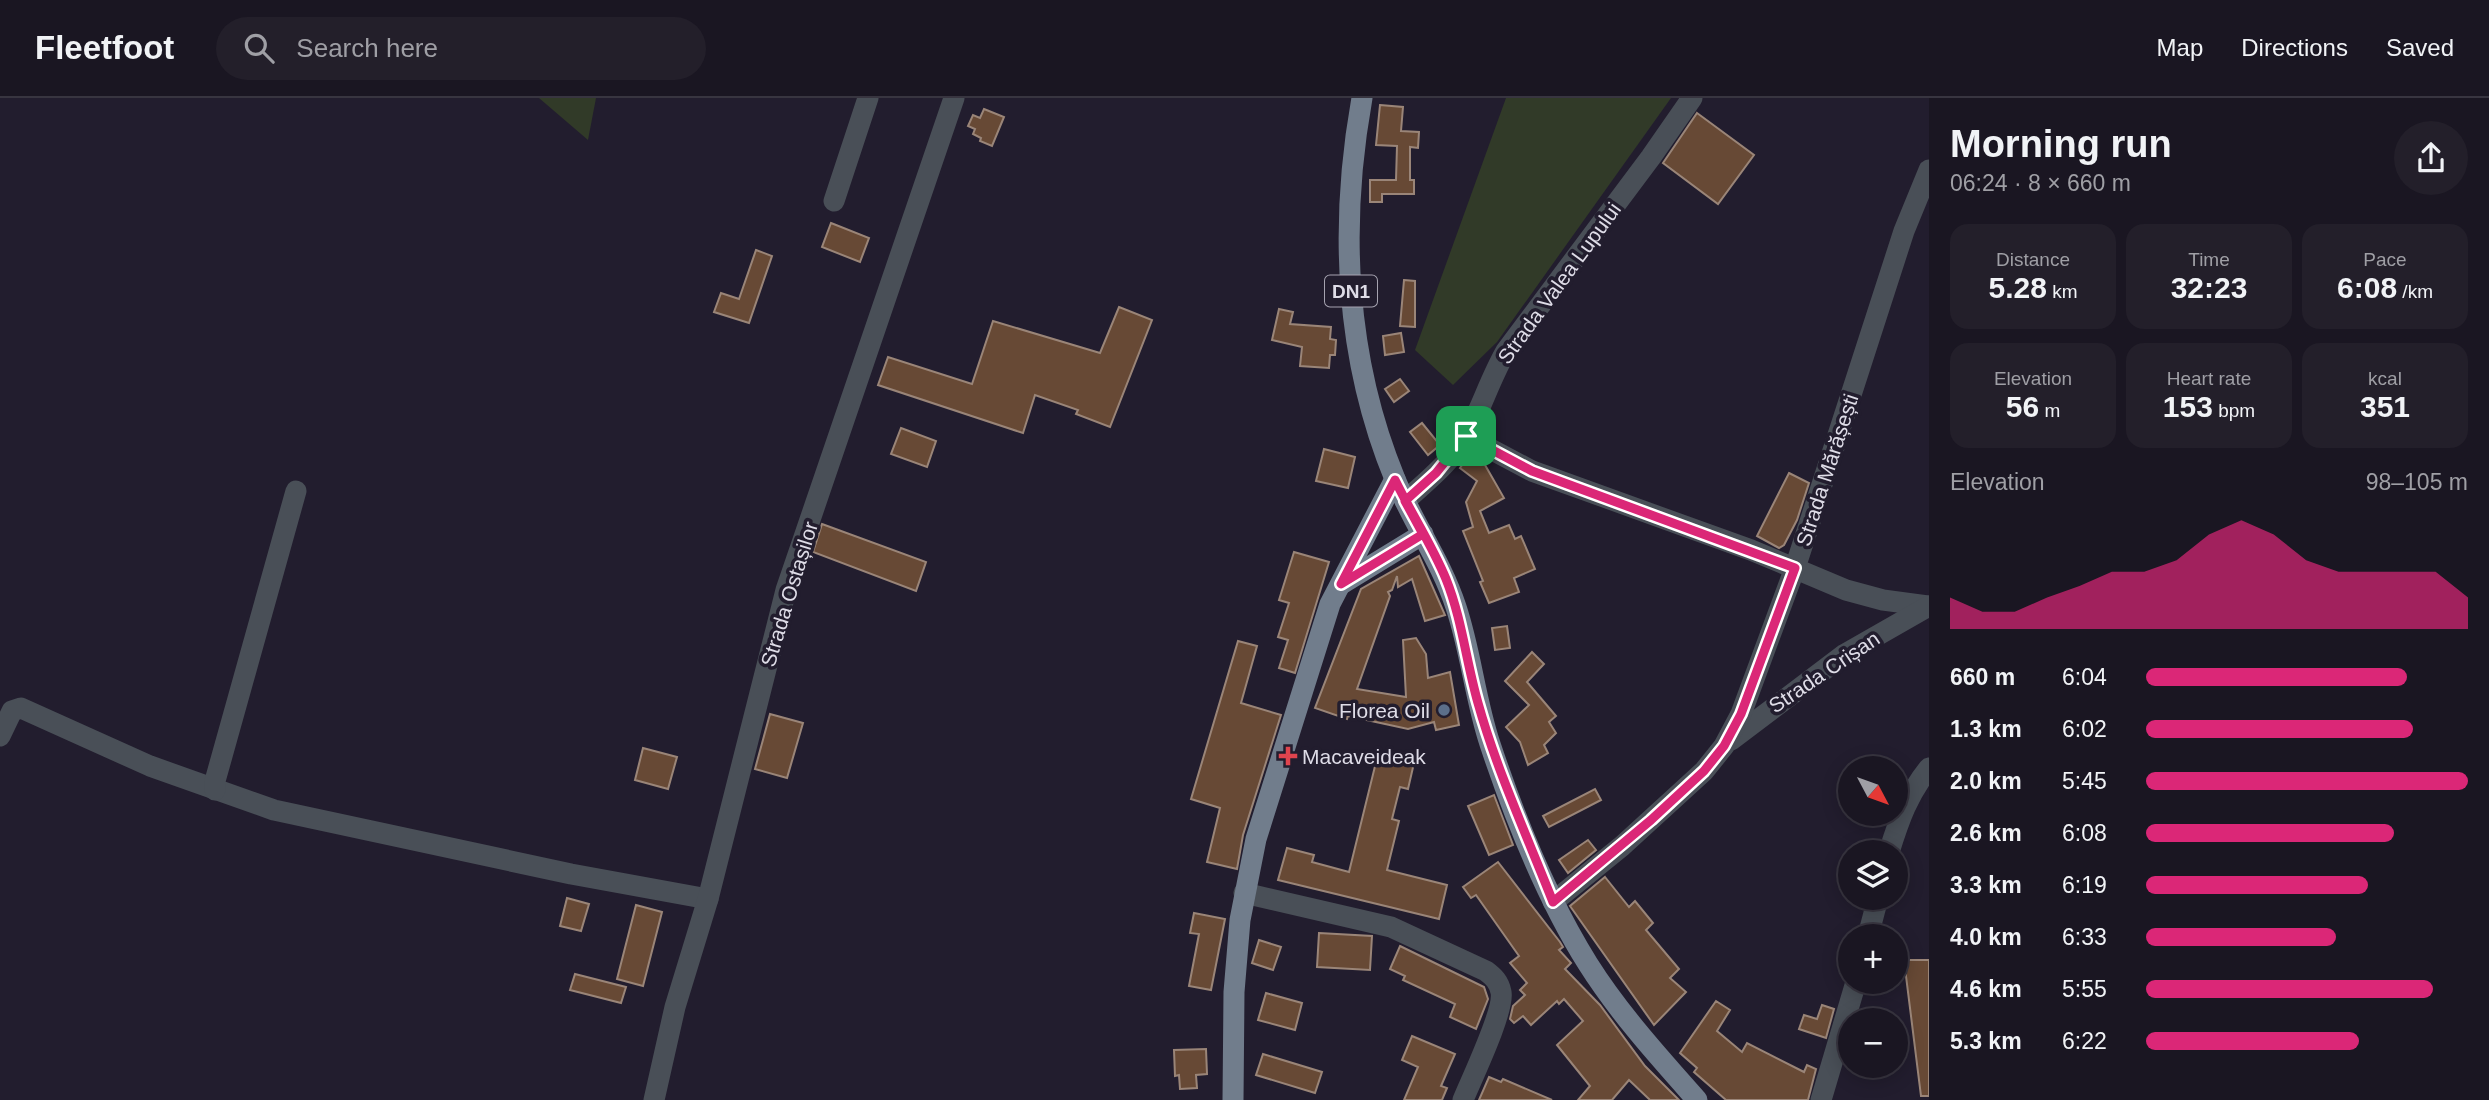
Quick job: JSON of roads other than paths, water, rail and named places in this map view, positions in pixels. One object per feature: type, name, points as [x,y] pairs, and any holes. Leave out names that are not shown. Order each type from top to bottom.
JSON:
[{"type":"main road","name":"DN1","points":[[1362,98],[1347,244],[1357,352],[1368,403],[1395,480],[1445,577],[1457,609],[1491,745],[1553,902],[1607,992],[1697,1100]]},
{"type":"main road","points":[[1233,1100],[1234,992],[1244,893],[1256,839],[1330,604],[1395,480]]},
{"type":"main road","points":[[1341,584],[1423,534]]},
{"type":"street","points":[[834,201],[868,98]]},
{"type":"street","name":"Strada Ostașilor","points":[[654,1100],[786,590],[954,98]]},
{"type":"street","name":"Strada Valea Lupului","points":[[1405,501],[1436,473],[1466,436],[1488,382],[1506,351],[1651,158],[1692,98]]},
{"type":"street","name":"Strada Mărășești","points":[[1553,902],[1651,820],[1704,771],[1724,746],[1741,714],[1795,568],[1903,231],[1929,170]]},
{"type":"street","name":"Strada Crișan","points":[[1466,436],[1532,471],[1795,568],[1846,590],[1883,600],[1929,606]]},
{"type":"street","points":[[215,790],[215,781],[296,491]]},
{"type":"street","name":"Strada Crișan","points":[[1724,746],[1845,653],[1929,606]]},
{"type":"street","points":[[0,736],[12,711],[21,708],[150,766],[274,810],[571,874],[708,899]]},
{"type":"street","points":[[1893,840],[1912,789],[1929,768]]},
{"type":"street","points":[[1244,893],[1391,927],[1486,971],[1496,979],[1502,995],[1497,1015],[1463,1100]]},
{"type":"street","points":[[1821,1100],[1852,994]]},
{"type":"place","name":"Florea Oil","points":[[1444,710]]},
{"type":"place","name":"Macaveideak","points":[[1288,756]]}]
